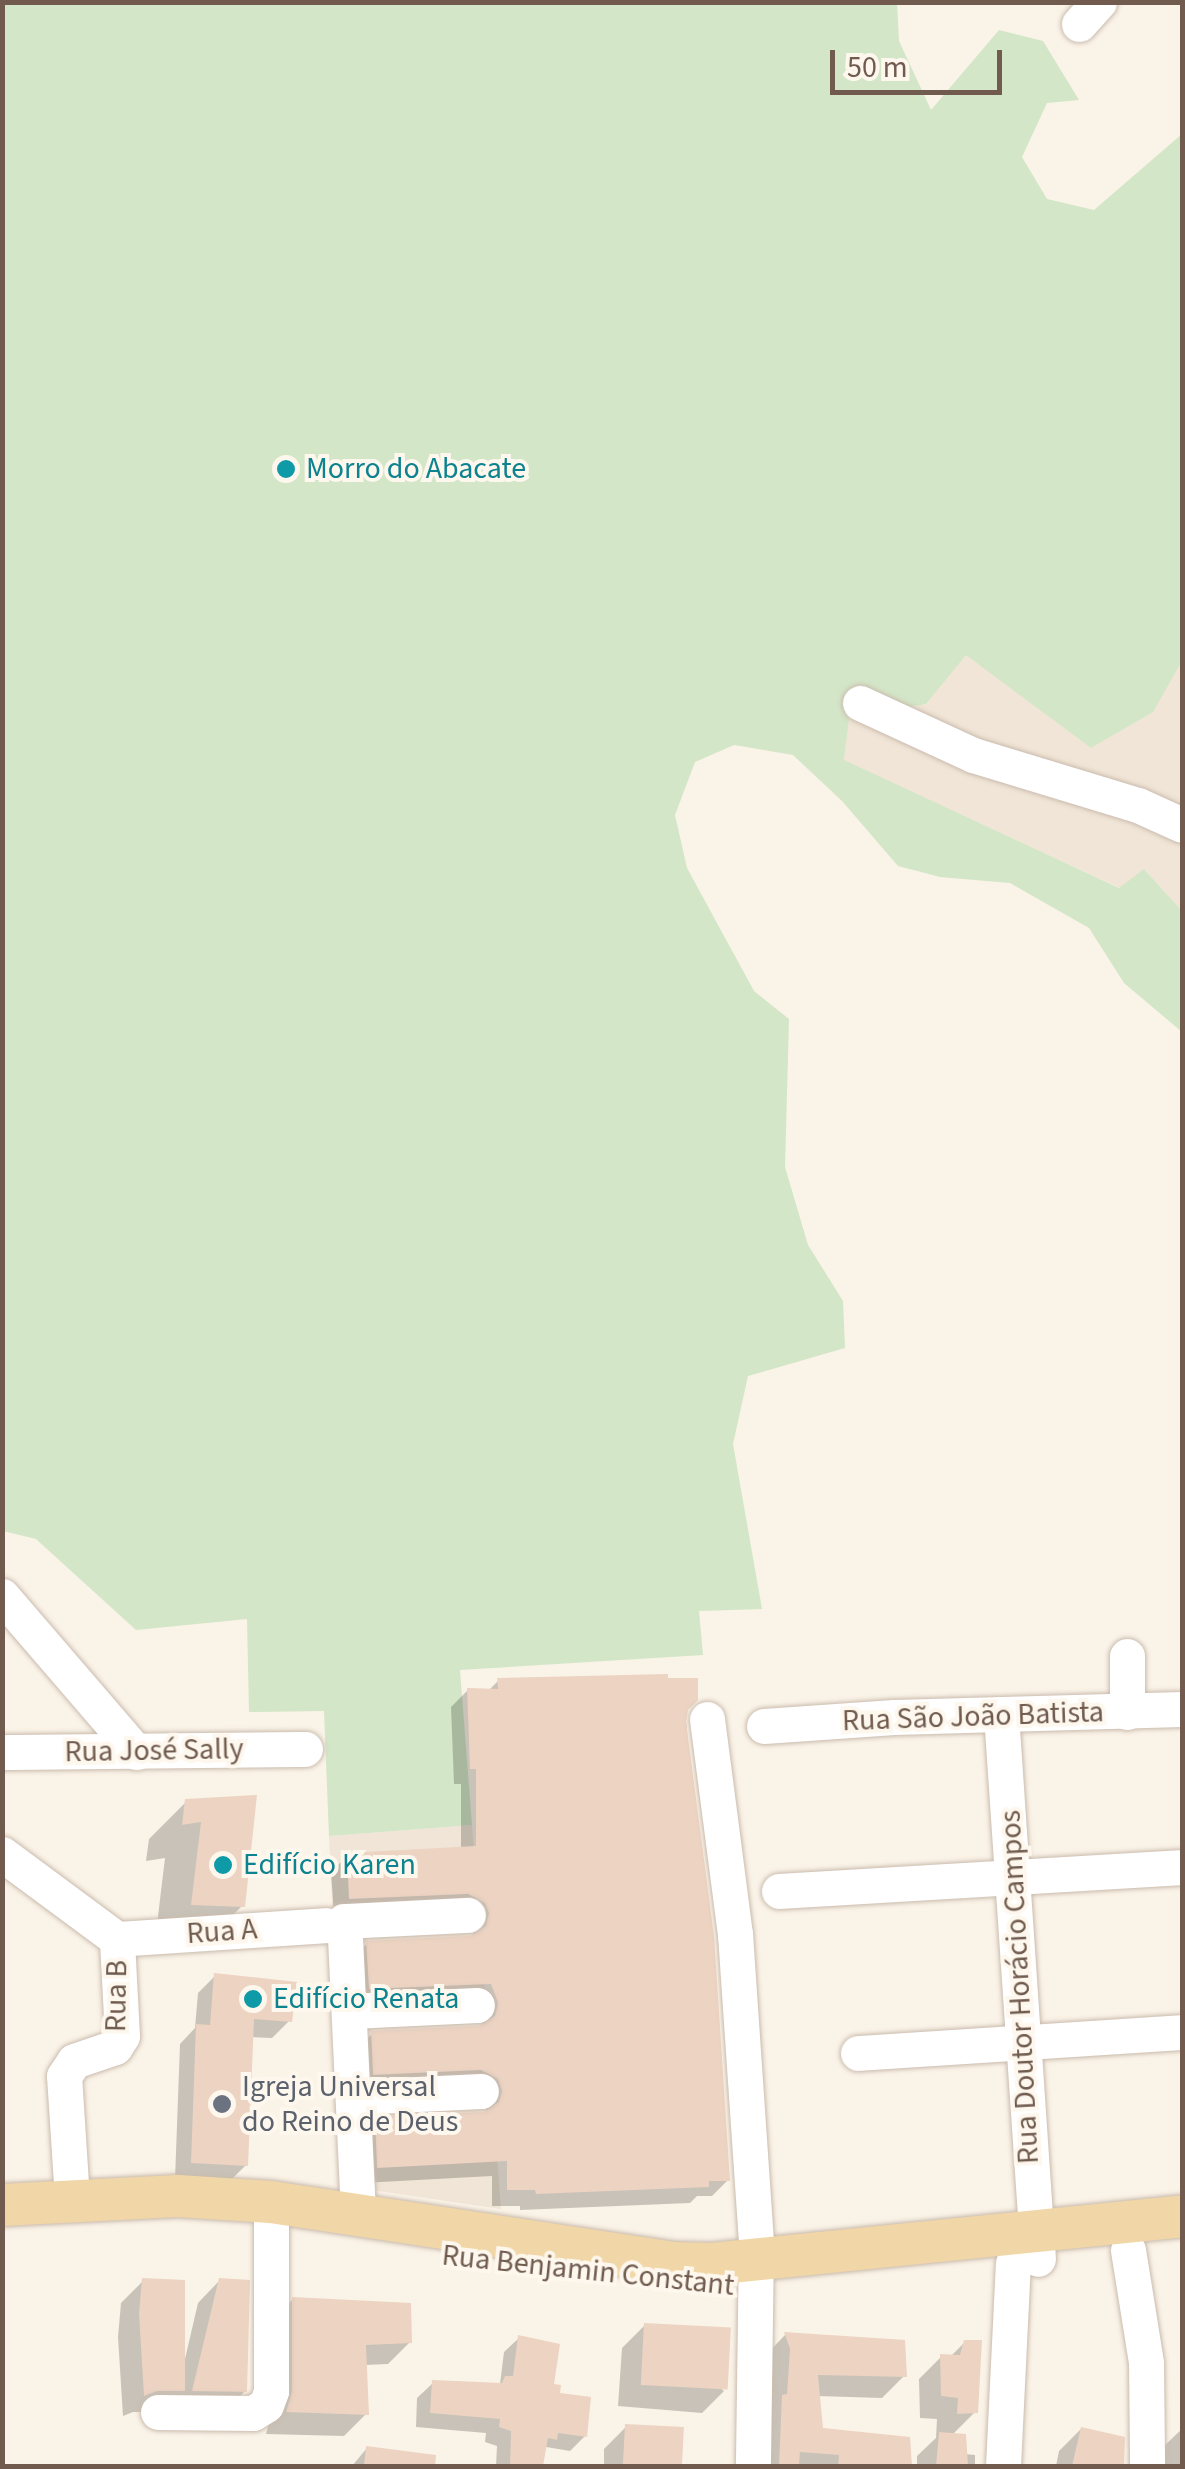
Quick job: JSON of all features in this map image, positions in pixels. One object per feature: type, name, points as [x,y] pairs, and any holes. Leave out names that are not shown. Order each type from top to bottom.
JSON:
[{"type":"main road","name":"Rua Benjamin Constant","points":[[2,2204],[178,2196],[550,2272],[705,2290],[756,2276],[1029,2251],[1128,2250],[1182,2243]]},
{"type":"main road","name":"Rua Benjamin Constant","points":[[270,2214],[358,2213],[756,2276]]},
{"type":"main road","name":"Rua Benjamin Constant","points":[[1029,2251],[1182,2216]]},
{"type":"street","points":[[860,703],[973,755],[1138,805],[1182,825]]},
{"type":"street","points":[[2,1596],[136,1752]]},
{"type":"street","points":[[1127,1656],[1127,1712]]},
{"type":"street","name":"Rua São João Batista","points":[[764,1726],[1182,1709]]},
{"type":"street","name":"Rua Doutor Horácio Campos","points":[[1001,1714],[1015,1877],[1029,2251],[1003,2466]]},
{"type":"street","points":[[707,1719],[735,1934],[756,2276],[752,2466]]},
{"type":"street","name":"Rua José Sally","points":[[2,1752],[306,1749]]},
{"type":"street","points":[[2,1854],[117,1939]]},
{"type":"street","points":[[780,1891],[1182,1867]]},
{"type":"street","points":[[358,2213],[344,1921],[468,1915]]},
{"type":"street","name":"Rua A","points":[[117,1939],[326,1924]]},
{"type":"street","name":"Rua B","points":[[72,2199],[64,2076],[74,2061],[114,2047],[122,2036],[117,1939]]},
{"type":"street","points":[[350,2011],[477,2006]]},
{"type":"street","points":[[858,2053],[1182,2032]]},
{"type":"street","points":[[355,2098],[481,2092]]},
{"type":"street","points":[[158,2412],[253,2413],[266,2406],[271,2391],[270,2214]]},
{"type":"street","points":[[1128,2250],[1146,2362],[1147,2466]]},
{"type":"shaded area","points":[[966,654],[1091,748],[1152,712],[1182,661],[1182,911],[1145,870],[1120,888],[844,761],[848,718],[926,704]]},
{"type":"shaded area","points":[[472,1825],[501,2209],[345,2186],[329,1836]]},
{"type":"green space","points":[[3,3],[897,3],[899,41],[931,110],[999,30],[1043,41],[1079,100],[1047,103],[1022,157],[1047,199],[1094,210],[1182,134],[1182,661],[1153,712],[1091,748],[966,655],[926,704],[849,718],[844,760],[1119,888],[1144,869],[1182,911],[1182,1032],[1124,983],[1089,928],[1010,883],[940,877],[898,866],[842,801],[793,755],[734,745],[695,762],[675,815],[687,868],[754,991],[789,1019],[785,1167],[808,1245],[843,1301],[845,1348],[748,1376],[733,1444],[762,1609],[699,1611],[703,1655],[460,1670],[472,1825],[329,1836],[324,1711],[249,1712],[247,1619],[136,1630],[36,1539],[3,1531]]},
{"type":"building","points":[[668,1674],[668,1678],[698,1678],[698,1700],[688,1710],[686,1722],[714,1936],[730,2181],[709,2181],[709,2187],[536,2194],[535,2190],[507,2190],[507,2161],[377,2168],[375,2117],[483,2112],[499,2102],[502,2091],[498,2079],[481,2070],[373,2075],[371,2031],[479,2026],[495,2016],[498,2003],[491,1984],[369,1989],[366,1941],[470,1936],[486,1926],[489,1913],[485,1903],[468,1894],[349,1899],[347,1853],[476,1846],[476,1769],[470,1769],[467,1688],[498,1689],[497,1678]]},
{"type":"building","name":"Edifício Karen","points":[[257,1795],[245,1907],[191,1905],[201,1822],[182,1825],[185,1799]]},
{"type":"building","name":"Igreja Universal do Reino de Deus","points":[[214,1973],[297,1982],[292,2022],[254,2019],[248,2166],[191,2163],[196,2024],[210,2025]]},
{"type":"building","points":[[142,2278],[185,2280],[185,2391],[157,2391],[144,2396],[139,2314]]},
{"type":"building","points":[[219,2278],[250,2280],[247,2392],[192,2391]]},
{"type":"building","points":[[292,2297],[411,2303],[412,2343],[366,2345],[369,2415],[286,2412],[292,2391]]},
{"type":"building","points":[[644,2323],[731,2328],[728,2389],[641,2385]]},
{"type":"building","points":[[784,2332],[905,2340],[907,2377],[818,2375],[823,2428],[910,2437],[912,2466],[838,2466],[839,2455],[800,2452],[799,2466],[779,2466],[782,2395],[787,2394],[790,2349]]},
{"type":"building","points":[[518,2335],[560,2344],[554,2384],[561,2385],[560,2393],[591,2397],[587,2437],[558,2433],[557,2440],[548,2438],[543,2466],[510,2466],[511,2431],[499,2427],[500,2419],[430,2413],[432,2380],[502,2383],[505,2376],[513,2376]]},
{"type":"building","points":[[964,2340],[982,2340],[978,2413],[957,2414],[958,2398],[941,2396],[940,2354],[960,2355]]},
{"type":"building","points":[[625,2424],[684,2427],[682,2466],[623,2466]]},
{"type":"building","points":[[1081,2427],[1125,2437],[1124,2466],[1072,2466]]},
{"type":"building","points":[[939,2432],[966,2434],[968,2466],[936,2466]]},
{"type":"building","points":[[366,2446],[436,2455],[435,2466],[364,2466]]},
{"type":"place","name":"Morro do Abacate","points":[[286,469]]},
{"type":"place","name":"Edifício Karen","points":[[223,1865]]},
{"type":"place","name":"Edifício Renata","points":[[253,1999]]},
{"type":"place","name":"Igreja Universal do Reino de Deus","points":[[222,2104]]}]
